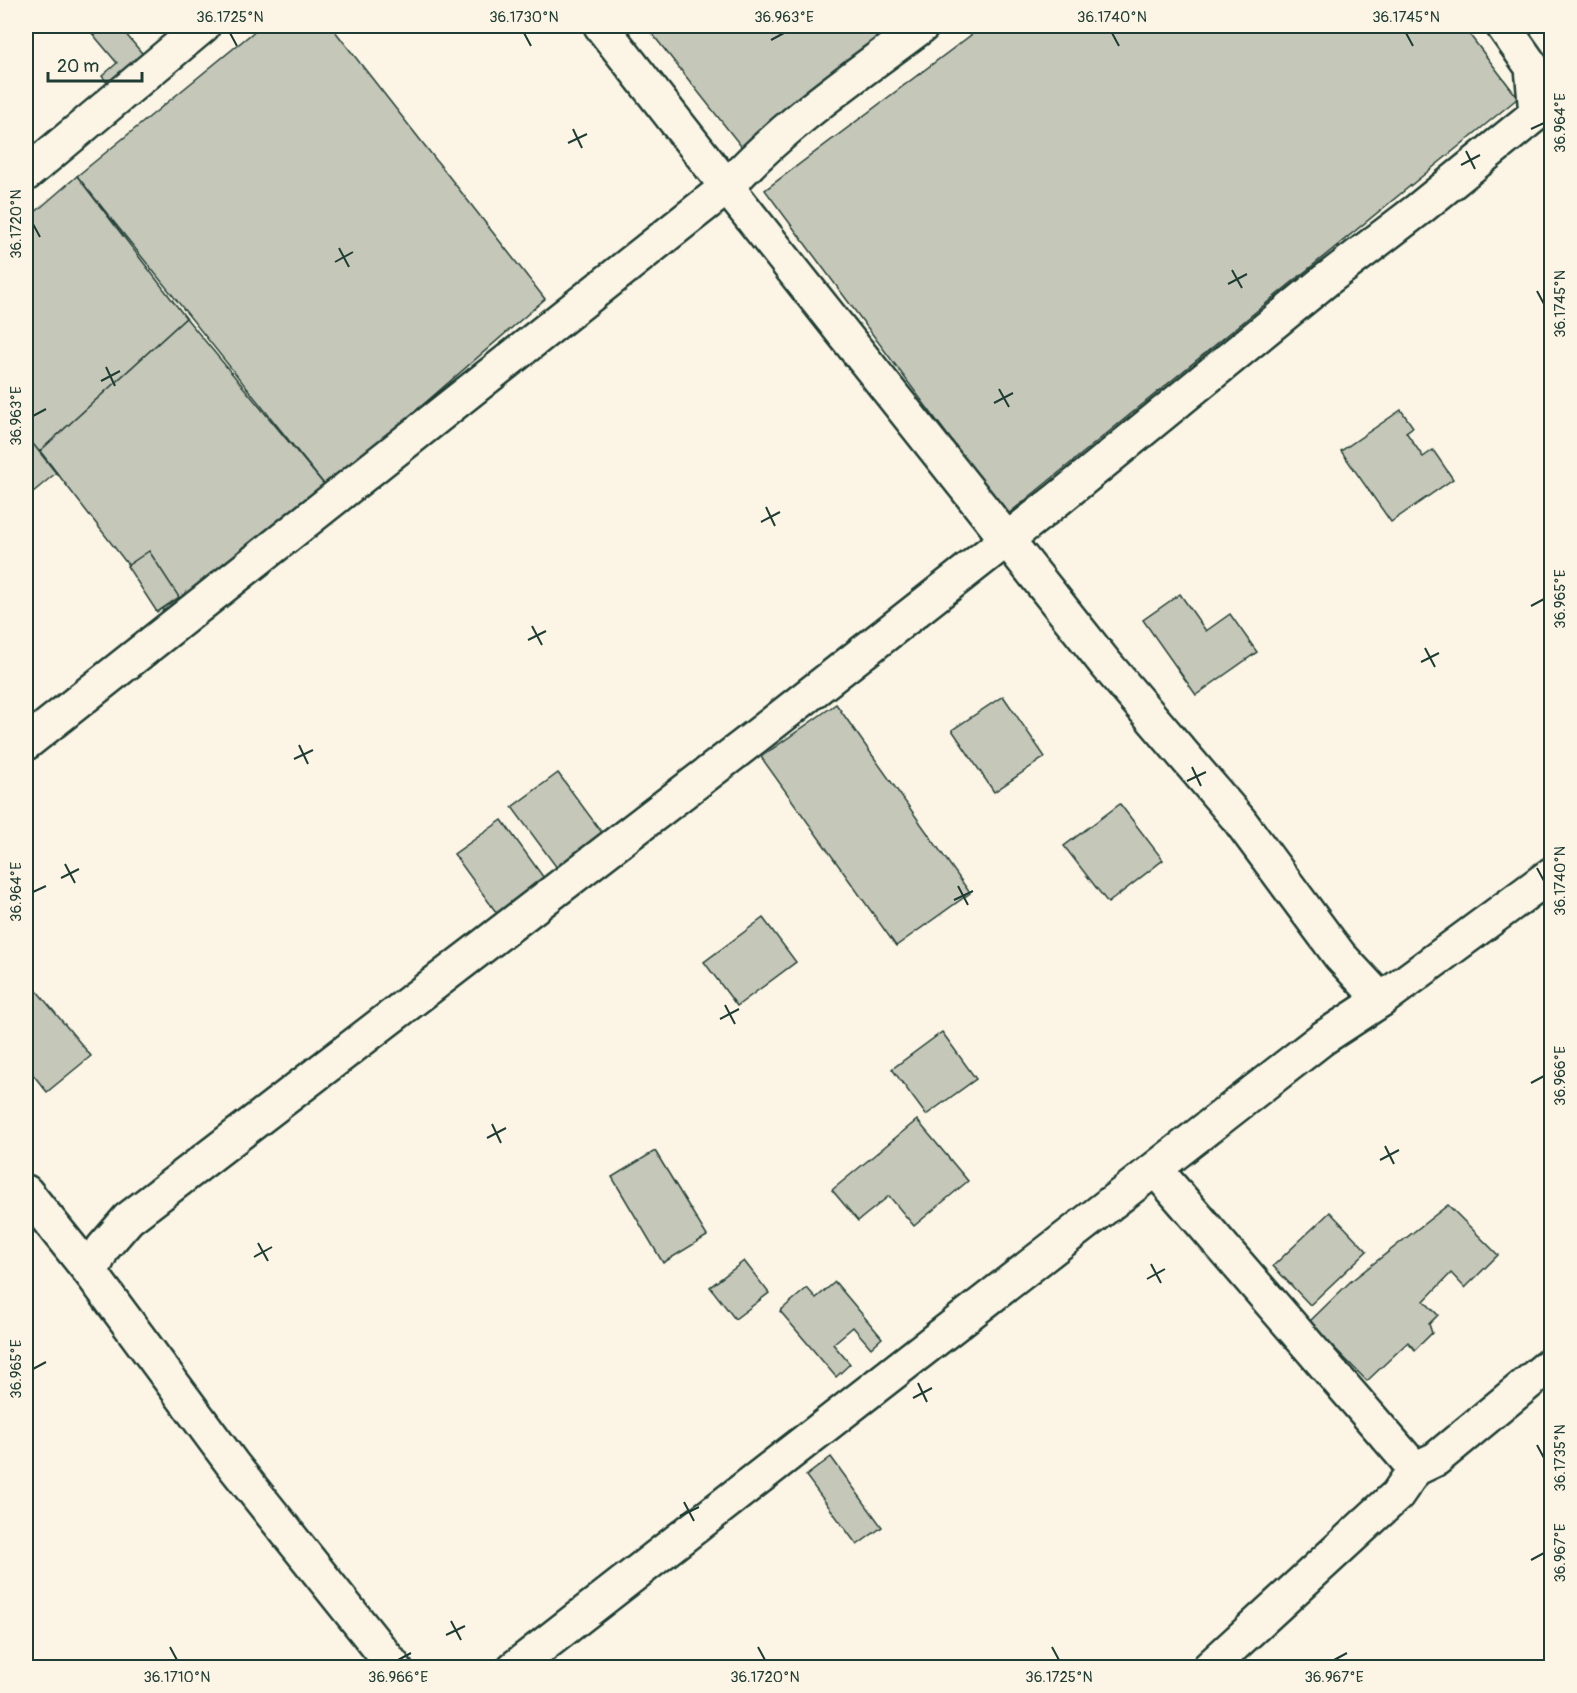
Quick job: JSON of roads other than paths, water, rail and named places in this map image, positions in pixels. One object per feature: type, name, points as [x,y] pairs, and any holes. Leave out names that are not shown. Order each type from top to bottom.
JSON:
[{"type":"street","points":[[26,174],[202,26]]},
{"type":"street","points":[[601,26],[1105,663],[1240,821],[1340,956],[1381,1000]]},
{"type":"street","points":[[26,743],[727,187],[783,131],[921,26]]},
{"type":"street","points":[[91,1274],[103,1248],[128,1219],[759,734],[1057,500],[1326,280],[1419,209],[1536,114],[1532,67],[1503,26]]},
{"type":"street","points":[[513,1668],[1323,1038],[1381,1000],[1551,874]]},
{"type":"street","points":[[1156,1170],[1415,1469]]},
{"type":"street","points":[[26,1192],[91,1274],[233,1465],[394,1668]]},
{"type":"street","points":[[1209,1668],[1397,1495],[1415,1469],[1436,1459],[1551,1363]]}]
